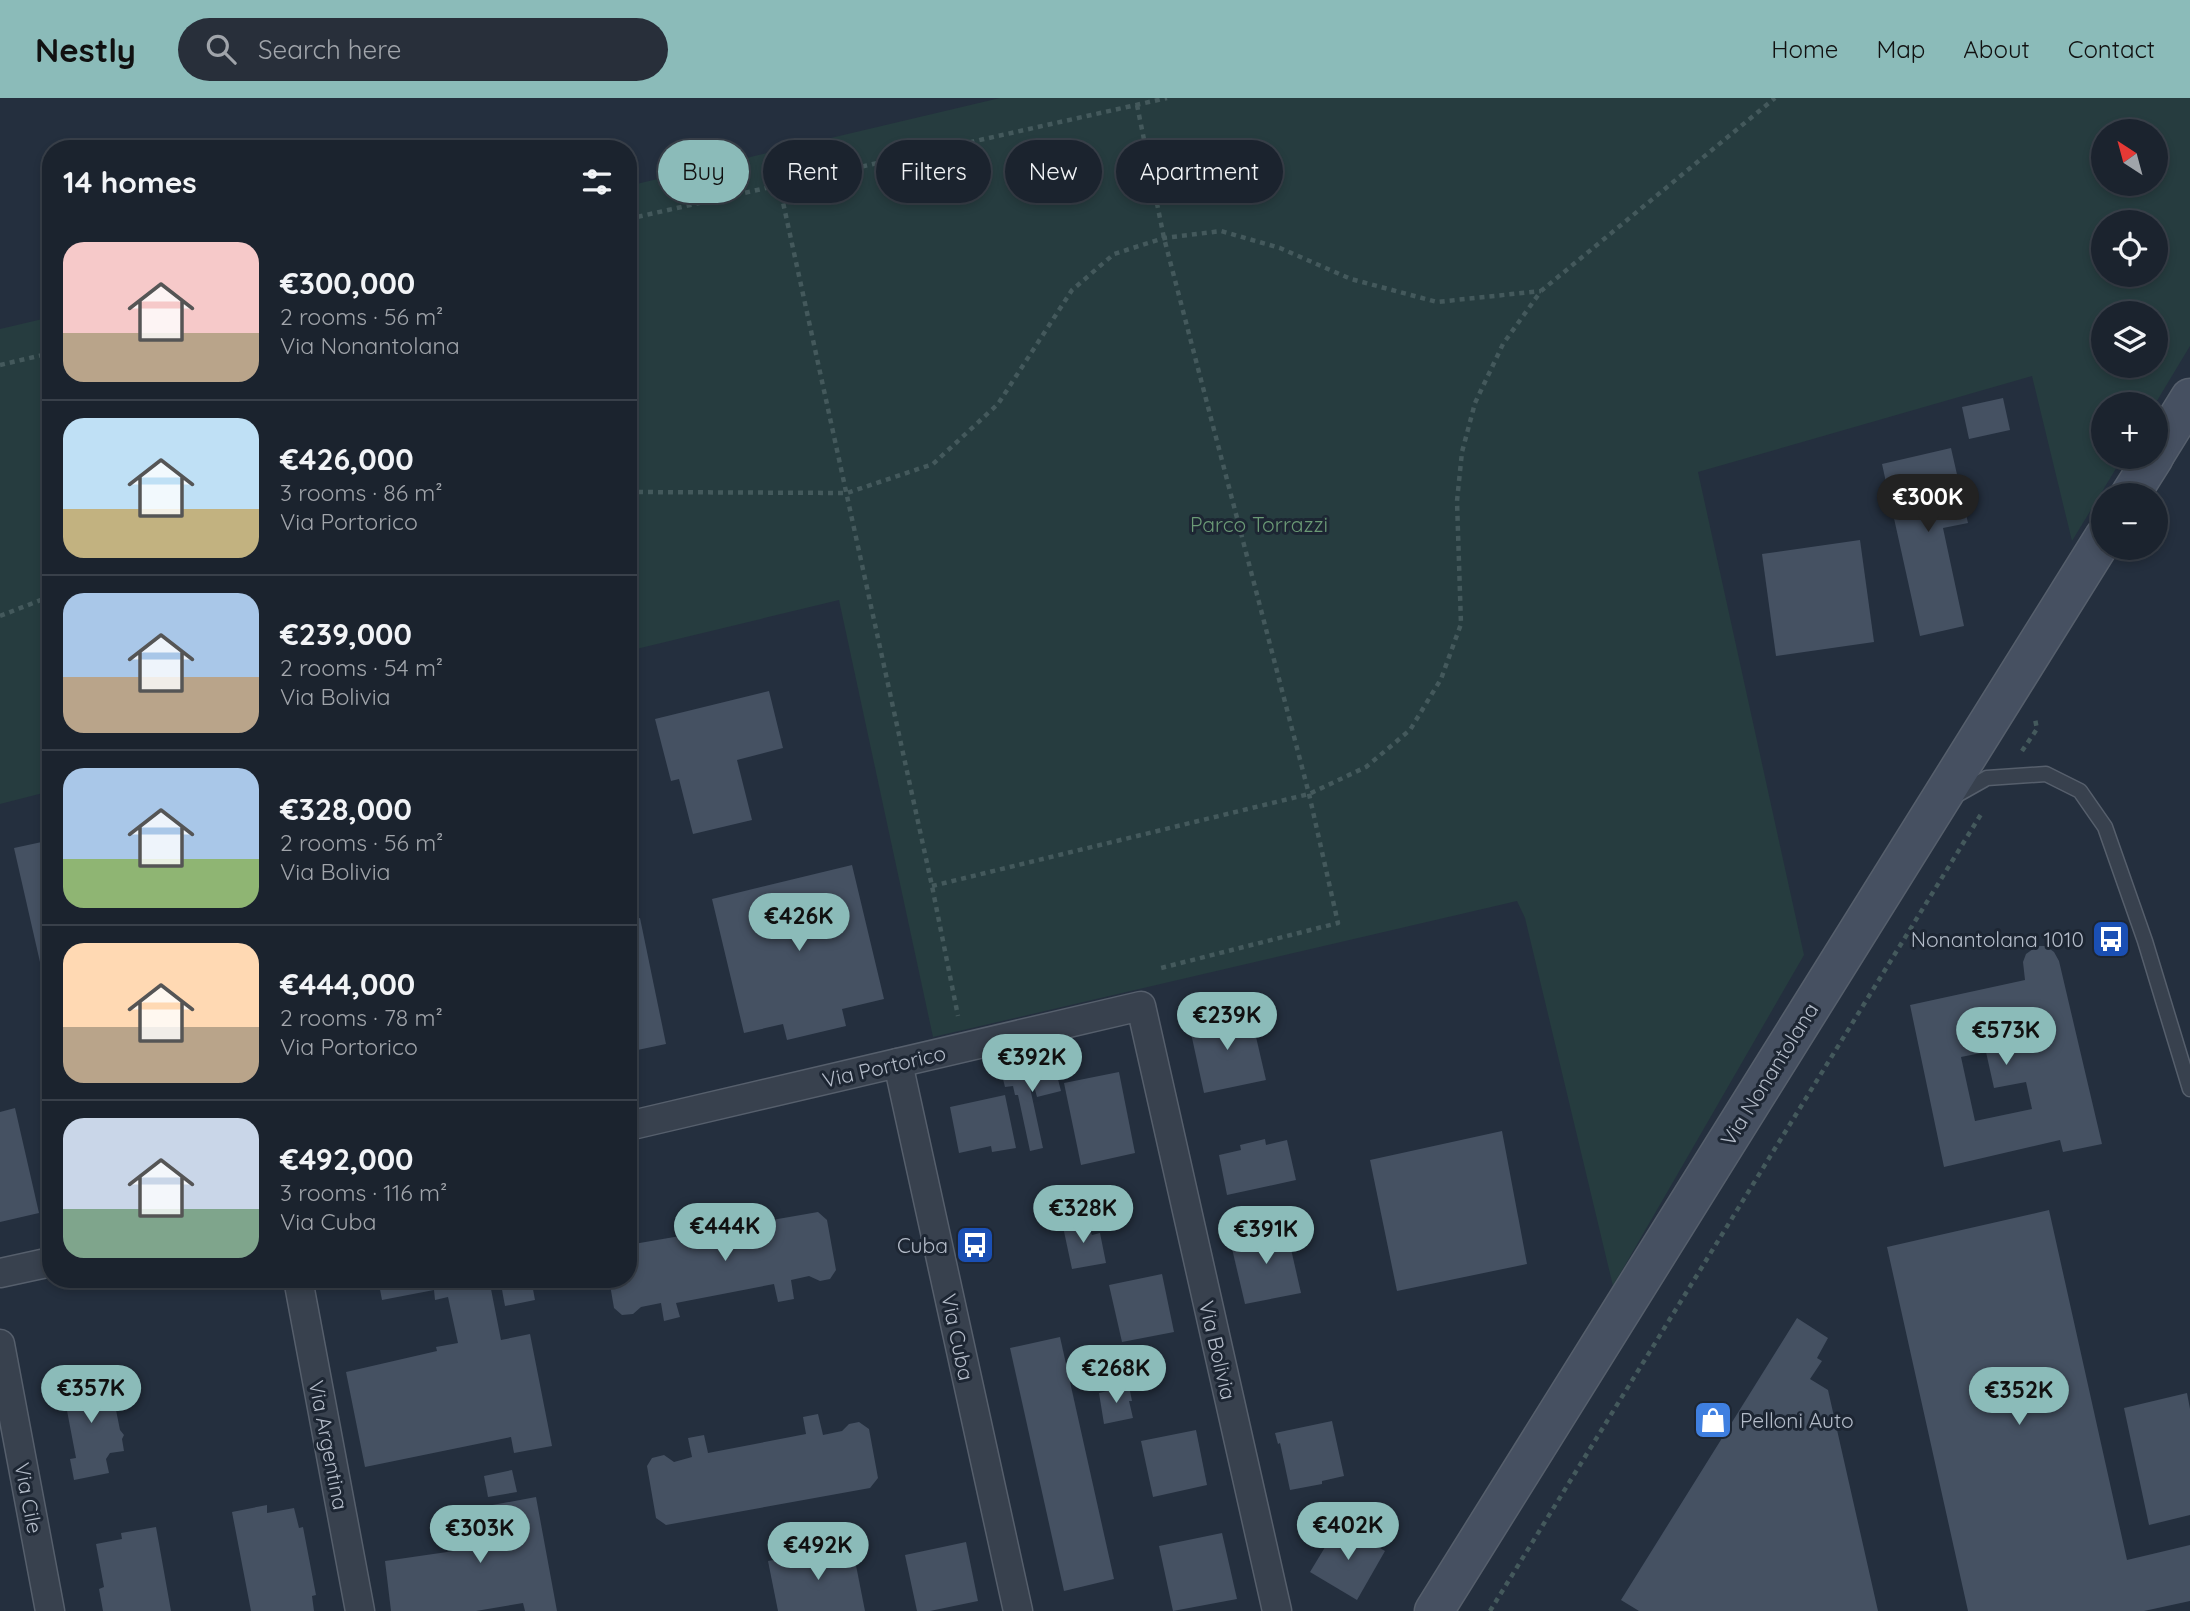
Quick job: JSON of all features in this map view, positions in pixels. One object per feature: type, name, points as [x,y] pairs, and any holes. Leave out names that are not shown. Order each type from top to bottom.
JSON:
[{"type":"main road","points":[[2168,434],[2190,398]]},
{"type":"main road","name":"Via Nonantolana","points":[[1434,1611],[2091,558]]},
{"type":"street","name":"Via Portorico","points":[[637,1124],[1141,1006]]},
{"type":"street","name":"Via Bolivia","points":[[1141,1006],[1277,1611]]},
{"type":"street","name":"Via Cuba","points":[[898,1063],[1018,1611]]},
{"type":"street","points":[[0,1273],[42,1264]]},
{"type":"street","name":"Via Argentina","points":[[300,1288],[359,1611]]},
{"type":"street","name":"Via Cile","points":[[0,1343],[50,1611]]},
{"type":"lane","points":[[1936,806],[1987,778],[2046,774],[2080,791],[2105,827],[2145,941],[2190,1089]]},
{"type":"path","points":[[862,166],[1167,98]]},
{"type":"path","points":[[932,886],[1309,794],[1366,767],[1410,730],[1441,680],[1461,624],[1457,501],[1462,452],[1475,403],[1503,344],[1541,290],[1775,98]]},
{"type":"path","points":[[1136,105],[1164,238],[1309,794],[1338,923],[1161,968]]},
{"type":"path","points":[[637,217],[763,188]]},
{"type":"path","points":[[783,203],[932,886],[964,1048]]},
{"type":"path","points":[[637,492],[847,493],[933,464],[998,404],[1072,290],[1114,254],[1164,238],[1221,231],[1280,248],[1351,279],[1437,302],[1541,290]]},
{"type":"path","points":[[0,365],[42,355]]},
{"type":"path","points":[[0,616],[42,600]]},
{"type":"path","points":[[1490,1611],[2004,777],[2037,729],[2025,663]]},
{"type":"green space","name":"Parco Torrazzi","points":[[1000,98],[2190,98],[2190,346],[2162,392],[2091,392],[2091,469],[2116,469],[2107,483],[2091,483],[2091,510],[2072,541],[2032,376],[1698,472],[1804,955],[1613,1286],[1525,918],[1517,901],[933,1037],[839,600],[637,649],[637,184],[658,179],[658,203],[749,203],[749,157],[763,154],[763,203],[862,203],[862,140],[822,140]]},
{"type":"green space","points":[[42,319],[42,793],[0,804],[0,329]]},
{"type":"building","points":[[2003,398],[2010,430],[1969,439],[1962,407]]},
{"type":"building","points":[[1951,448],[1968,523],[1943,528],[1964,626],[1920,636],[1882,464]]},
{"type":"building","points":[[1860,540],[1874,642],[1776,656],[1762,554]]},
{"type":"building","points":[[769,691],[783,748],[737,760],[752,820],[693,834],[679,779],[671,781],[655,719]]},
{"type":"building","points":[[42,842],[42,971],[14,848]]},
{"type":"building","points":[[852,865],[884,999],[842,1009],[846,1026],[787,1040],[783,1024],[744,1033],[712,899]]},
{"type":"building","points":[[637,918],[640,918],[666,1044],[637,1050]]},
{"type":"building","points":[[2037,946],[2046,946],[2054,952],[2059,961],[2102,1144],[2063,1152],[2060,1140],[1944,1167],[1910,1005],[2025,980],[2023,962],[2026,954]],"holes":[[[1986,1052],[1994,1088],[2026,1082],[2032,1109],[1975,1121],[1961,1057]]]},
{"type":"building","points":[[1250,1011],[1266,1080],[1204,1093],[1189,1024]]},
{"type":"building","points":[[1053,1060],[1061,1091],[1037,1097],[1033,1082],[1029,1083],[1043,1148],[1030,1151],[1018,1095],[1015,1095],[1013,1086],[1005,1087],[1001,1071]]},
{"type":"building","points":[[1119,1072],[1135,1153],[1081,1165],[1064,1083]]},
{"type":"building","points":[[1005,1095],[1016,1148],[992,1152],[991,1146],[959,1153],[950,1107]]},
{"type":"building","points":[[15,1108],[39,1213],[0,1222],[0,1112]]},
{"type":"building","points":[[1502,1131],[1527,1264],[1397,1291],[1370,1160]]},
{"type":"building","points":[[1265,1139],[1266,1145],[1287,1140],[1296,1180],[1227,1195],[1219,1155],[1241,1150],[1240,1145]]},
{"type":"building","points":[[2049,1210],[2127,1560],[2190,1545],[2190,1601],[2144,1611],[1968,1611],[1887,1247]]},
{"type":"building","points":[[818,1212],[827,1220],[836,1270],[830,1279],[820,1281],[809,1276],[791,1280],[794,1299],[778,1302],[774,1284],[676,1303],[680,1317],[664,1321],[661,1303],[641,1307],[633,1314],[622,1315],[614,1308],[611,1288],[637,1288],[637,1243]]},
{"type":"building","points":[[1084,1218],[1092,1235],[1100,1233],[1106,1263],[1072,1269],[1062,1222]]},
{"type":"building","points":[[1286,1227],[1301,1293],[1245,1304],[1230,1240]]},
{"type":"building","points":[[1162,1274],[1174,1332],[1122,1342],[1109,1285]]},
{"type":"building","points":[[380,1288],[491,1288],[501,1340],[530,1334],[552,1446],[514,1453],[511,1437],[365,1467],[346,1372],[437,1351],[436,1347],[458,1343],[448,1297],[435,1300],[434,1290],[382,1300]]},
{"type":"building","points":[[502,1288],[533,1288],[535,1300],[505,1306]]},
{"type":"building","points":[[1797,1318],[1828,1338],[1817,1358],[1822,1361],[1810,1379],[1828,1390],[1878,1611],[1639,1611],[1621,1600]]},
{"type":"building","points":[[1060,1337],[1114,1579],[1064,1591],[1010,1348]]},
{"type":"building","points":[[91,1374],[94,1387],[99,1392],[112,1389],[118,1405],[116,1410],[120,1430],[124,1435],[124,1451],[110,1453],[106,1459],[109,1473],[74,1480],[70,1459],[76,1458],[65,1400],[60,1401],[56,1380]]},
{"type":"building","points":[[1129,1386],[1133,1418],[1104,1424],[1099,1393]]},
{"type":"building","points":[[2187,1393],[2190,1409],[2190,1515],[2149,1525],[2124,1408]]},
{"type":"building","points":[[818,1414],[823,1435],[842,1431],[849,1424],[859,1422],[869,1429],[878,1478],[870,1488],[666,1525],[656,1518],[647,1466],[652,1458],[664,1455],[674,1462],[692,1457],[688,1438],[704,1435],[708,1453],[806,1434],[803,1417]]},
{"type":"building","points":[[1332,1421],[1344,1476],[1322,1481],[1322,1484],[1290,1490],[1280,1443],[1278,1444],[1275,1433]]},
{"type":"building","points":[[1196,1430],[1207,1485],[1153,1497],[1141,1441]]},
{"type":"building","points":[[512,1470],[517,1492],[488,1497],[484,1476]]},
{"type":"building","points":[[536,1497],[557,1611],[525,1611],[523,1603],[476,1611],[391,1611],[385,1561],[454,1551],[449,1513]]},
{"type":"building","points":[[267,1505],[267,1513],[294,1508],[299,1528],[303,1527],[316,1595],[312,1596],[314,1611],[251,1611],[232,1512]]},
{"type":"building","points":[[1339,1524],[1385,1551],[1357,1600],[1310,1572]]},
{"type":"building","points":[[156,1527],[171,1611],[103,1611],[99,1589],[104,1587],[96,1544],[122,1539],[121,1533]]},
{"type":"building","points":[[1222,1533],[1237,1599],[1173,1611],[1159,1546]]},
{"type":"building","points":[[966,1542],[978,1601],[930,1611],[917,1611],[905,1555]]},
{"type":"building","points":[[852,1545],[865,1611],[778,1611],[768,1561]]},
{"type":"place","name":"Nonantolana 1010","points":[[2111,939]]},
{"type":"place","name":"Cuba","points":[[975,1245]]},
{"type":"place","name":"Pelloni Auto","points":[[1713,1420]]}]
